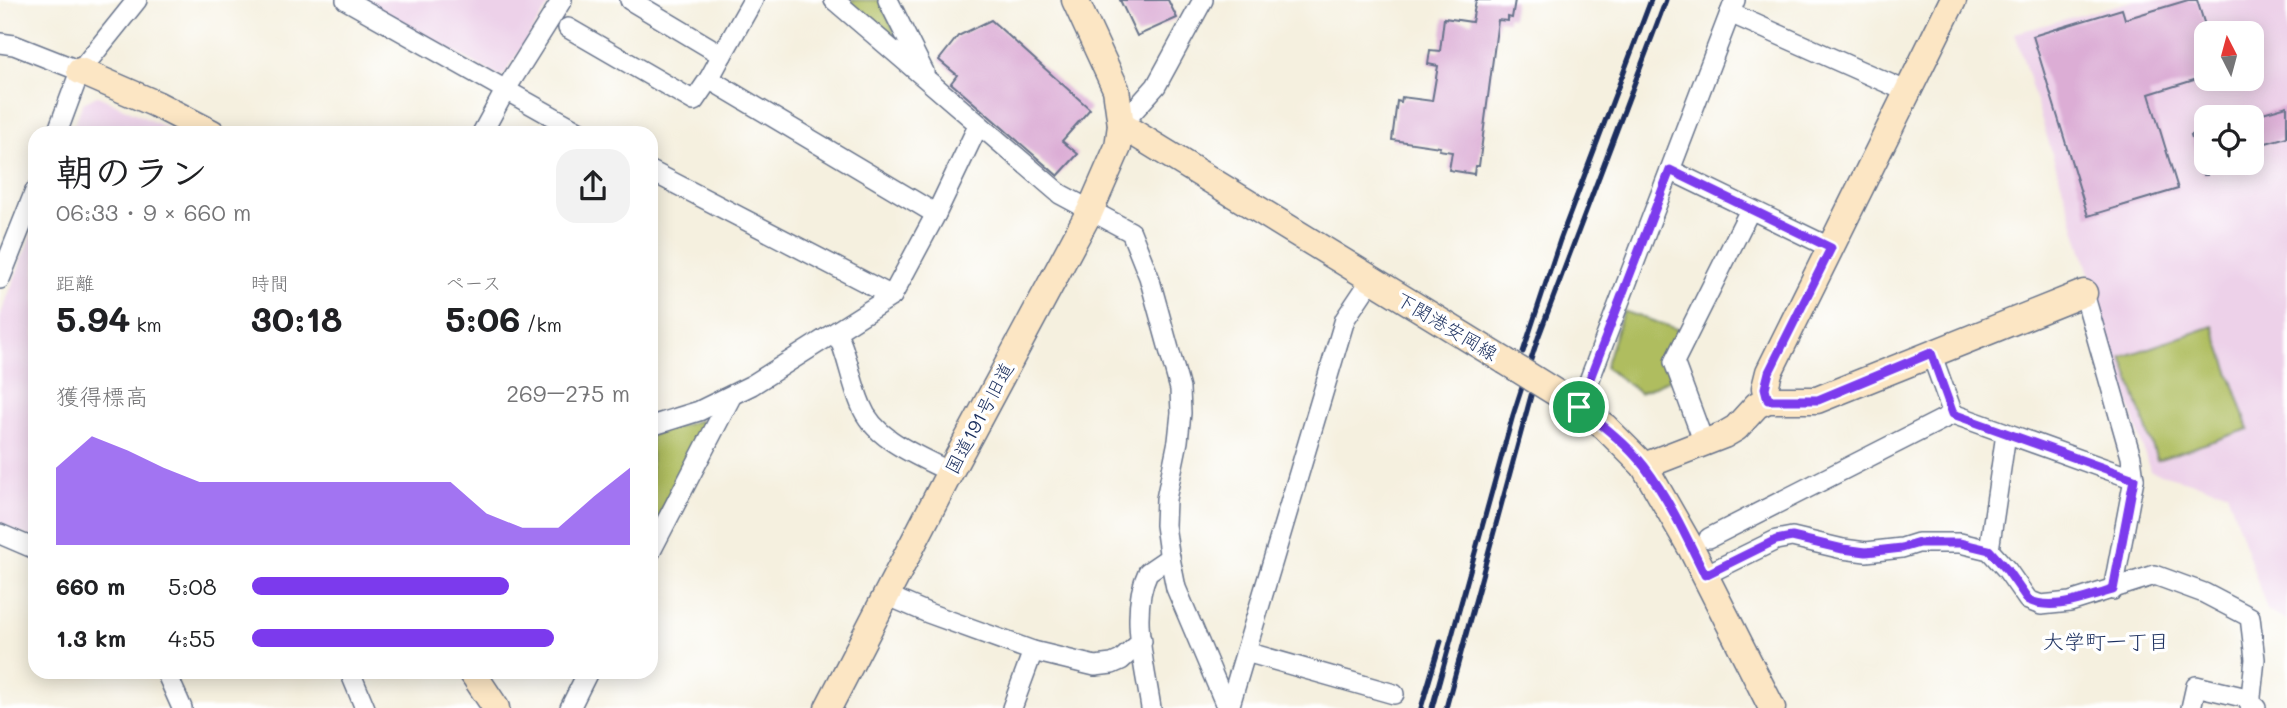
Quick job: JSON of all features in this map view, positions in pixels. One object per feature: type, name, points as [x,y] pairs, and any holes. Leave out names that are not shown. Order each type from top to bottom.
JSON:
[{"type":"street","points":[[60,126],[80,71],[137,0]]},
{"type":"street","points":[[346,0],[570,126]]},
{"type":"street","points":[[486,126],[562,0]]},
{"type":"street","points":[[630,0],[722,55]]},
{"type":"street","points":[[568,28],[694,101],[753,0]]},
{"type":"street","points":[[834,0],[1060,194],[1131,232],[1149,276],[1179,381],[1181,413],[1178,441],[1166,499],[1165,525],[1170,557],[1177,589],[1228,708]]},
{"type":"street","points":[[888,0],[928,79]]},
{"type":"street","points":[[1075,0],[1116,89],[1121,125]]},
{"type":"street","points":[[1121,125],[1156,86],[1203,0]]},
{"type":"street","points":[[1768,400],[1765,388],[1769,372],[1953,0]]},
{"type":"street","points":[[1575,404],[1670,170],[1732,7],[1908,92]]},
{"type":"street","points":[[0,43],[14,45],[80,71],[198,126]]},
{"type":"street","points":[[709,79],[936,214]]},
{"type":"street","name":"国道191号旧道","points":[[828,708],[950,472],[1090,211],[1118,147],[1121,125]]},
{"type":"street","name":"下関港安岡線","points":[[1121,125],[1575,404],[1605,427],[1644,466],[1667,502],[1772,708]]},
{"type":"street","points":[[658,424],[699,411],[731,397],[837,333],[892,296],[936,214],[978,126]]},
{"type":"street","points":[[1670,170],[1831,248]]},
{"type":"street","points":[[658,175],[892,296]]},
{"type":"street","points":[[0,279],[28,209]]},
{"type":"street","points":[[1704,443],[1674,362],[1750,210]]},
{"type":"street","points":[[1228,708],[1345,319],[1371,280]]},
{"type":"street","points":[[1644,466],[1724,435],[1736,428],[1756,405],[1768,400],[1818,400],[2084,293],[2131,457],[2134,479],[2113,590]]},
{"type":"street","points":[[837,333],[867,419],[886,436],[950,472]]},
{"type":"street","points":[[1931,353],[1953,414]]},
{"type":"street","points":[[658,538],[731,397]]},
{"type":"street","points":[[1709,538],[1953,414],[2134,479]]},
{"type":"street","points":[[1989,550],[2007,434]]},
{"type":"street","points":[[0,534],[28,547]]},
{"type":"street","points":[[1705,575],[1776,540],[1792,537],[1866,552],[1933,542],[1960,543],[1989,550],[2003,564],[2028,600],[2040,604],[2070,602],[2155,575],[2204,593],[2250,617],[2252,624],[2255,659],[2253,703],[2196,686],[2191,708]]},
{"type":"street","points":[[1151,708],[1140,603],[1148,572],[1170,557]]},
{"type":"street","points":[[886,595],[1033,651],[1095,666],[1112,664],[1130,654],[1142,641]]},
{"type":"street","points":[[1012,708],[1033,651]]},
{"type":"street","points":[[1246,652],[1394,694]]},
{"type":"street","points":[[169,679],[182,708]]},
{"type":"street","points":[[353,679],[365,708]]},
{"type":"street","points":[[476,679],[496,708]]},
{"type":"street","points":[[570,708],[584,679]]},
{"type":"shaded area","points":[[361,0],[552,0],[504,75],[498,76]]},
{"type":"shaded area","points":[[2135,0],[2287,0],[2287,620],[2267,610],[2227,492],[2150,471],[2015,33]]},
{"type":"shaded area","points":[[97,96],[162,126],[74,126],[83,103]]},
{"type":"shaded area","points":[[28,244],[28,536],[0,524],[0,316]]},
{"type":"green space","points":[[845,0],[879,0],[900,41],[896,43]]},
{"type":"green space","points":[[1623,311],[1683,331],[1670,379],[1640,393],[1605,367]]},
{"type":"green space","points":[[2213,326],[2249,429],[2157,460],[2122,357]]},
{"type":"green space","points":[[700,420],[706,428],[658,521],[658,433]]},
{"type":"building","points":[[1120,0],[1168,0],[1177,18],[1137,36]]},
{"type":"building","points":[[1476,0],[1515,0],[1512,18],[1508,17],[1508,21],[1498,20],[1479,166],[1475,166],[1474,174],[1449,170],[1452,152],[1439,150],[1440,147],[1392,140],[1397,101],[1401,102],[1402,97],[1432,101],[1438,66],[1428,64],[1430,50],[1440,51],[1444,18],[1472,22]]},
{"type":"building","points":[[2188,0],[2197,0],[2204,21],[2194,21],[2194,80],[2149,94],[2178,189],[2088,216],[2033,36],[2122,9],[2125,19]]},
{"type":"building","points":[[991,20],[1090,109],[1062,141],[1078,154],[1058,176],[951,83],[957,75],[939,60],[958,36]]},
{"type":"building","points":[[2287,106],[2287,137],[2264,144],[2264,113]]},
{"type":"railway","points":[[1523,352],[1560,240],[1651,0]]},
{"type":"railway","points":[[1432,708],[1513,415],[1538,338],[1666,0]]},
{"type":"railway","points":[[1446,708],[1538,370]]},
{"type":"railway","points":[[1421,708],[1441,641]]},
{"type":"district","name":"大学町一丁目","points":[[2106,642]]},
{"type":"route","points":[[1670,170],[1831,248],[1769,372],[1765,388],[1768,400],[1818,400],[1931,353],[1953,414],[2134,479],[2113,590],[2070,602],[2040,604],[2028,600],[1998,558],[1989,550],[1960,543],[1933,542],[1866,552],[1792,537],[1776,540],[1705,575],[1667,502],[1644,466],[1605,427],[1579,407],[1670,170]]}]
